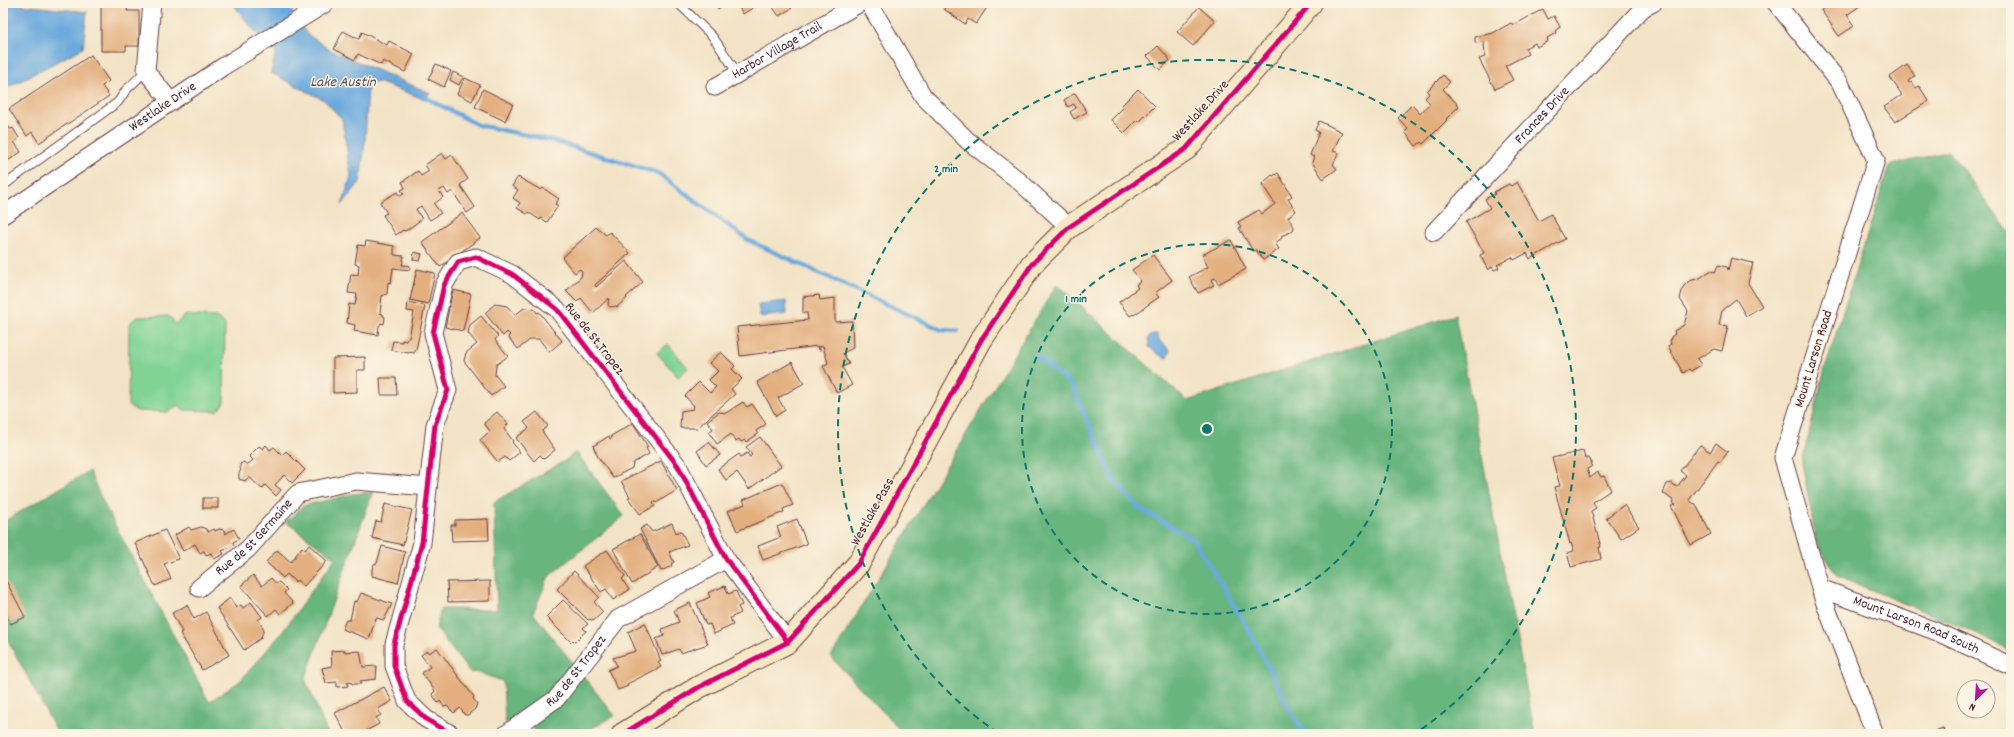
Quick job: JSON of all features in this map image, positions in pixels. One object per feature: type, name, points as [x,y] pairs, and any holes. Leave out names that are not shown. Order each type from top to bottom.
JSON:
[{"type":"street","points":[[152,3],[146,71],[171,102]]},
{"type":"street","name":"Westlake Drive","points":[[3,215],[224,66],[326,3]]},
{"type":"street","name":"Harbor Village Trail","points":[[715,88],[860,3]]},
{"type":"street","points":[[869,3],[923,96],[967,140],[1018,180],[1069,227]]},
{"type":"street","name":"Westlake Drive","points":[[1069,227],[1186,149],[1311,3]]},
{"type":"street","name":"Frances Drive","points":[[1434,232],[1643,8],[1654,3]]},
{"type":"street","name":"Mount Larson Road","points":[[1776,3],[1840,83],[1876,160],[1783,458],[1820,588],[1875,734]]},
{"type":"street","name":"Westlake Pass","points":[[623,734],[699,687],[788,642],[859,563],[982,340],[1032,264],[1069,227]]},
{"type":"street","name":"Rue de St Tropez","points":[[451,734],[426,719],[407,701],[394,666],[394,644],[422,543],[435,425],[448,390],[433,333],[438,309],[444,285],[458,262],[476,257],[512,274],[557,308],[678,466],[726,560],[788,642]]},
{"type":"street","name":"Rue de St Germaine","points":[[199,588],[248,550],[298,493],[356,481],[428,487]]},
{"type":"street","name":"Rue de St Tropez","points":[[506,734],[557,698],[618,619],[726,560]]},
{"type":"street","name":"Mount Larson Road South","points":[[1820,588],[1935,631],[2011,666]]},
{"type":"lane","points":[[678,3],[713,37],[738,74]]},
{"type":"lane","points":[[3,186],[118,102],[126,90],[146,71]]},
{"type":"green space","points":[[1949,151],[2011,235],[2011,651],[1979,634],[1837,576],[1816,541],[1802,463],[1825,368],[1889,166]]},
{"type":"green space","points":[[1057,284],[1187,401],[1455,315],[1535,734],[904,734],[831,657]]},
{"type":"green space","points":[[185,315],[216,317],[225,324],[224,404],[217,411],[185,410],[178,405],[168,412],[137,411],[128,405],[129,324],[137,317],[169,316],[176,324]]},
{"type":"green space","points":[[668,344],[688,368],[678,377],[657,353]]},
{"type":"green space","points":[[576,452],[624,516],[549,576],[533,613],[615,716],[581,734],[536,734],[532,725],[505,722],[503,681],[475,672],[470,673],[436,628],[441,609],[497,610],[494,502],[566,460]]},
{"type":"green space","points":[[89,471],[105,506],[209,702],[240,681],[281,634],[335,558],[286,522],[303,506],[352,494],[373,492],[305,679],[328,734],[58,734],[3,631],[3,522]]},
{"type":"water","points":[[3,3],[87,12],[83,48],[3,90]]},
{"type":"water","name":"Lake Austin","points":[[232,3],[286,3],[307,34],[330,50],[430,93],[424,99],[378,82],[368,85],[365,142],[360,182],[342,205],[351,176],[342,119],[324,100],[271,73],[276,52],[252,28]]},
{"type":"water","points":[[786,301],[787,314],[760,317],[758,304]]},
{"type":"water","points":[[1153,334],[1157,334],[1159,340],[1170,350],[1167,358],[1161,356],[1149,347],[1148,338]]},
{"type":"building","points":[[101,3],[129,3],[127,11],[139,11],[139,46],[126,46],[126,51],[101,51]]},
{"type":"building","points":[[715,3],[727,3],[718,9]]},
{"type":"building","points":[[740,3],[759,4],[743,14],[738,6]]},
{"type":"building","points":[[770,3],[789,3],[792,8],[779,16]]},
{"type":"building","points":[[948,3],[990,3],[976,24],[968,19],[965,24],[944,9]]},
{"type":"building","points":[[1830,3],[1864,3],[1847,15],[1854,26],[1839,36],[1821,10]]},
{"type":"building","points":[[1199,7],[1215,21],[1193,46],[1177,32]]},
{"type":"building","points":[[1543,9],[1548,19],[1554,16],[1560,27],[1555,31],[1556,33],[1547,38],[1548,41],[1537,47],[1535,43],[1525,48],[1528,54],[1505,66],[1513,80],[1495,89],[1479,59],[1485,57],[1484,42],[1475,43],[1475,37],[1493,33],[1511,23],[1514,25]]},
{"type":"building","points":[[343,31],[359,39],[362,32],[387,45],[389,41],[414,54],[405,72],[383,61],[381,65],[358,54],[355,60],[334,49]]},
{"type":"building","points":[[1158,46],[1170,60],[1160,70],[1147,56]]},
{"type":"building","points":[[91,55],[109,81],[102,86],[109,96],[39,143],[32,132],[27,136],[9,109]]},
{"type":"building","points":[[436,64],[451,71],[444,87],[428,79]]},
{"type":"building","points":[[1907,65],[1915,76],[1908,81],[1909,83],[1911,82],[1916,88],[1919,86],[1929,101],[1895,122],[1884,107],[1902,95],[1890,77]]},
{"type":"building","points":[[453,72],[463,77],[459,85],[450,80]]},
{"type":"building","points":[[1443,75],[1450,82],[1443,89],[1459,106],[1423,144],[1421,142],[1416,146],[1405,132],[1408,129],[1398,118],[1412,105],[1420,114],[1430,103],[1425,98],[1429,94],[1427,91]]},
{"type":"building","points":[[465,78],[480,85],[472,101],[457,94]]},
{"type":"building","points":[[483,89],[513,104],[505,121],[475,107]]},
{"type":"building","points":[[1138,89],[1155,106],[1139,122],[1137,120],[1124,133],[1111,120],[1123,108],[1121,106]]},
{"type":"building","points":[[1075,93],[1087,112],[1074,119],[1070,112],[1076,108],[1074,104],[1068,107],[1064,100]]},
{"type":"building","points":[[5,121],[10,129],[13,128],[19,138],[14,142],[21,152],[6,162],[3,157],[3,123]]},
{"type":"building","points":[[1319,121],[1342,132],[1333,151],[1339,153],[1333,164],[1337,169],[1323,179],[1312,162],[1314,157],[1310,155],[1319,132],[1315,130]]},
{"type":"building","points":[[442,153],[446,159],[452,155],[468,179],[460,185],[475,207],[467,213],[452,191],[448,194],[444,188],[439,191],[443,197],[434,204],[441,213],[430,220],[421,206],[416,209],[422,219],[407,230],[403,230],[396,235],[383,215],[387,213],[380,202],[397,192],[400,196],[404,194],[401,190],[405,188],[402,182],[418,171],[421,176],[429,171],[425,165]]},
{"type":"building","points":[[1278,173],[1292,196],[1288,199],[1296,211],[1288,217],[1294,227],[1293,231],[1281,236],[1282,238],[1275,243],[1279,249],[1263,260],[1256,250],[1253,251],[1239,228],[1241,227],[1238,222],[1259,210],[1262,214],[1275,204],[1262,184],[1272,175],[1273,176]]},
{"type":"building","points":[[518,177],[541,190],[543,188],[559,199],[555,204],[558,206],[547,222],[541,218],[540,220],[528,212],[527,214],[517,208],[520,203],[513,198],[518,190],[512,186]]},
{"type":"building","points":[[1517,182],[1539,221],[1551,214],[1565,239],[1530,259],[1527,253],[1514,260],[1512,257],[1497,265],[1499,268],[1494,270],[1492,267],[1488,270],[1480,255],[1484,253],[1466,222],[1490,208],[1485,199],[1509,184],[1511,186]]},
{"type":"building","points":[[462,213],[480,238],[440,267],[422,242]]},
{"type":"building","points":[[596,227],[606,235],[610,232],[630,253],[595,285],[596,287],[626,261],[643,282],[617,307],[610,307],[608,305],[609,298],[593,313],[581,298],[577,302],[566,291],[581,277],[582,272],[580,269],[575,273],[563,257]]},
{"type":"building","points":[[1231,240],[1246,269],[1218,284],[1215,278],[1211,280],[1214,285],[1198,293],[1189,277],[1208,267],[1202,255]]},
{"type":"building","points":[[366,241],[394,246],[394,255],[404,256],[402,265],[410,266],[410,270],[393,268],[391,283],[388,282],[387,294],[382,296],[380,313],[385,317],[384,324],[381,323],[379,326],[378,335],[354,331],[355,325],[347,323],[349,304],[355,305],[357,294],[348,293],[351,274],[358,275],[359,265],[355,264],[358,245],[365,246]]},
{"type":"building","points":[[414,252],[422,254],[420,261],[413,260]]},
{"type":"building","points":[[1153,255],[1172,280],[1155,293],[1159,297],[1134,315],[1133,314],[1130,316],[1119,302],[1138,288],[1136,285],[1141,281],[1132,270]]},
{"type":"building","points":[[1731,258],[1753,263],[1748,283],[1762,306],[1746,316],[1736,299],[1722,310],[1719,325],[1728,326],[1722,351],[1714,349],[1697,359],[1701,365],[1691,371],[1689,369],[1683,373],[1668,346],[1671,344],[1671,337],[1675,334],[1674,331],[1684,325],[1688,311],[1680,299],[1683,287],[1689,281],[1700,278],[1710,271],[1715,272],[1718,265],[1727,267],[1728,270]]},
{"type":"building","points":[[417,269],[435,273],[428,304],[410,300]]},
{"type":"building","points":[[453,290],[471,294],[463,331],[445,327]]},
{"type":"building","points":[[819,295],[820,300],[835,298],[835,322],[852,321],[853,348],[843,353],[849,364],[842,367],[852,385],[837,393],[823,366],[828,363],[823,346],[820,347],[820,350],[818,346],[740,356],[737,327],[808,320],[807,313],[803,313],[803,297]]},
{"type":"building","points":[[408,302],[425,306],[416,350],[414,353],[391,350],[393,341],[402,342],[402,340],[406,341],[407,338],[409,338],[414,312],[407,311]]},
{"type":"building","points":[[495,304],[507,306],[515,315],[524,308],[534,309],[537,313],[539,312],[562,341],[549,352],[539,339],[531,339],[518,349],[508,337],[510,335],[507,332],[503,336],[485,313]]},
{"type":"building","points":[[481,316],[498,336],[495,340],[508,356],[496,365],[495,375],[504,386],[491,396],[464,361],[466,353],[477,344],[468,333],[470,325]]},
{"type":"building","points":[[721,352],[735,366],[732,369],[742,379],[731,389],[735,394],[697,428],[680,428],[681,411],[693,409],[694,406],[685,396],[699,382],[710,393],[716,387],[709,380],[718,371],[709,363]]},
{"type":"building","points":[[365,357],[365,370],[357,370],[357,392],[333,393],[333,358]]},
{"type":"building","points":[[792,362],[804,383],[778,398],[785,410],[776,416],[757,382]]},
{"type":"building","points":[[380,378],[396,378],[397,395],[381,395]]},
{"type":"building","points":[[743,402],[747,407],[752,404],[766,424],[756,431],[758,434],[746,442],[745,440],[741,442],[739,439],[736,441],[731,434],[717,444],[709,432],[713,429],[707,421],[719,412],[726,413]]},
{"type":"building","points":[[497,412],[508,424],[504,429],[520,452],[509,461],[505,457],[498,462],[480,440],[490,431],[484,423]]},
{"type":"building","points":[[537,412],[548,426],[542,431],[555,450],[544,459],[540,455],[534,461],[516,438],[529,428],[524,422]]},
{"type":"building","points":[[633,423],[648,447],[646,448],[649,454],[633,463],[632,468],[613,478],[598,457],[593,446],[609,436],[610,439],[612,438],[611,436]]},
{"type":"building","points":[[760,437],[781,466],[749,489],[737,472],[726,480],[718,469],[739,454],[741,457],[747,453],[750,457],[752,455],[746,447]]},
{"type":"building","points":[[709,442],[720,455],[706,465],[697,451]]},
{"type":"building","points":[[1716,443],[1728,452],[1720,462],[1718,461],[1689,500],[1694,504],[1695,503],[1711,534],[1691,545],[1671,506],[1676,505],[1673,503],[1674,501],[1663,493],[1667,484],[1671,483],[1677,487],[1686,475],[1680,471],[1700,445],[1710,452]]},
{"type":"building","points":[[266,445],[270,450],[274,447],[282,455],[286,451],[305,470],[292,483],[284,475],[275,485],[281,490],[276,496],[265,485],[262,489],[249,477],[245,481],[239,479],[239,473],[241,470],[240,464],[244,462],[247,465],[253,460],[249,456],[259,446],[263,449]]},
{"type":"building","points":[[1583,451],[1585,458],[1589,458],[1592,463],[1591,467],[1587,469],[1590,478],[1598,472],[1601,477],[1604,476],[1611,490],[1593,502],[1596,508],[1591,511],[1601,547],[1599,547],[1601,559],[1571,567],[1567,553],[1574,551],[1571,543],[1570,544],[1554,487],[1560,486],[1552,458]]},
{"type":"building","points":[[661,461],[677,490],[656,503],[655,501],[653,503],[655,506],[640,514],[628,498],[630,497],[621,481]]},
{"type":"building","points":[[782,483],[793,505],[783,509],[784,512],[737,531],[728,511],[745,504],[743,500]]},
{"type":"building","points":[[203,498],[218,498],[218,508],[203,508]]},
{"type":"building","points":[[385,504],[412,510],[403,545],[372,538],[376,521],[381,522]]},
{"type":"building","points":[[1624,505],[1639,527],[1621,539],[1606,518]]},
{"type":"building","points":[[488,519],[489,540],[452,541],[451,525],[455,525],[455,520]]},
{"type":"building","points":[[797,519],[807,544],[763,560],[758,546],[781,537],[777,527]]},
{"type":"building","points":[[672,523],[676,533],[681,531],[688,545],[669,552],[674,562],[671,564],[672,566],[661,571],[640,529],[647,525],[652,532]]},
{"type":"building","points":[[189,527],[191,530],[201,527],[206,529],[208,532],[214,529],[215,531],[219,529],[224,530],[225,534],[234,529],[239,539],[233,542],[234,545],[222,551],[224,554],[214,559],[211,553],[206,555],[204,551],[200,553],[195,544],[183,551],[175,535]]},
{"type":"building","points":[[165,530],[179,559],[164,564],[171,579],[155,586],[135,543]]},
{"type":"building","points":[[640,534],[658,567],[632,584],[613,549]]},
{"type":"building","points":[[309,545],[327,561],[304,586],[297,580],[295,582],[287,574],[283,578],[266,562],[277,550],[291,562],[302,547],[305,550]]},
{"type":"building","points":[[382,546],[405,552],[398,583],[372,576],[372,569],[374,564],[377,563]]},
{"type":"building","points":[[607,550],[625,576],[622,579],[629,590],[613,600],[606,589],[601,592],[583,566]]},
{"type":"building","points":[[574,571],[599,597],[594,602],[603,612],[593,621],[590,619],[588,620],[557,589]]},
{"type":"building","points":[[3,575],[25,617],[11,624],[3,609]]},
{"type":"building","points":[[253,575],[262,586],[271,578],[276,584],[279,582],[287,590],[284,593],[293,603],[280,614],[276,609],[268,616],[241,586]]},
{"type":"building","points":[[490,581],[490,601],[448,602],[447,582]]},
{"type":"building","points":[[725,586],[728,594],[736,591],[742,605],[738,607],[741,613],[730,618],[733,625],[714,634],[710,624],[706,625],[697,603],[710,597],[708,593]]},
{"type":"building","points":[[361,593],[392,604],[384,620],[376,618],[369,639],[342,629],[346,620],[350,620],[354,601],[357,602]]},
{"type":"building","points":[[230,598],[236,608],[241,605],[243,608],[251,602],[262,617],[258,620],[264,629],[261,638],[244,650],[217,608]]},
{"type":"building","points":[[563,600],[588,624],[583,628],[586,631],[575,642],[573,640],[571,642],[546,617]]},
{"type":"building","points":[[690,603],[708,644],[681,653],[679,649],[662,655],[656,639],[664,636],[662,629],[679,622],[674,610]]},
{"type":"building","points":[[187,605],[194,619],[206,612],[229,655],[202,670],[180,633],[182,632],[172,613]]},
{"type":"building","points":[[645,623],[661,661],[658,662],[661,667],[618,690],[608,670],[617,666],[613,658],[636,651],[628,632]]},
{"type":"building","points":[[437,648],[474,697],[473,698],[477,704],[475,709],[468,715],[465,715],[460,708],[454,713],[447,706],[444,707],[440,701],[438,703],[432,694],[435,691],[422,673],[430,667],[421,655],[427,651],[429,653]]},
{"type":"building","points":[[345,650],[345,652],[360,651],[363,667],[377,666],[376,679],[360,681],[361,684],[352,684],[351,682],[347,683],[348,686],[337,687],[337,682],[326,683],[322,668],[332,666],[331,651]]},
{"type":"building","points":[[384,687],[392,701],[378,709],[381,715],[376,718],[379,724],[360,734],[346,734],[335,713]]},
{"type":"building","points":[[1943,728],[1945,734],[1930,733]]},
{"type":"waterway","points":[[421,95],[478,125],[550,140],[658,173],[748,240],[942,330],[957,331]]},
{"type":"waterway","points":[[1036,356],[1071,384],[1114,481],[1139,508],[1194,540],[1249,630],[1296,721],[1307,734]]},
{"type":"cycle path","points":[[623,734],[699,687],[788,642],[859,563],[981,340],[1032,264],[1069,227],[1186,149],[1311,3]]},
{"type":"cycle path","points":[[451,734],[426,719],[407,701],[394,666],[394,644],[422,543],[435,425],[448,390],[433,333],[444,285],[458,262],[476,257],[512,274],[557,309],[678,466],[726,559],[788,642]]}]
